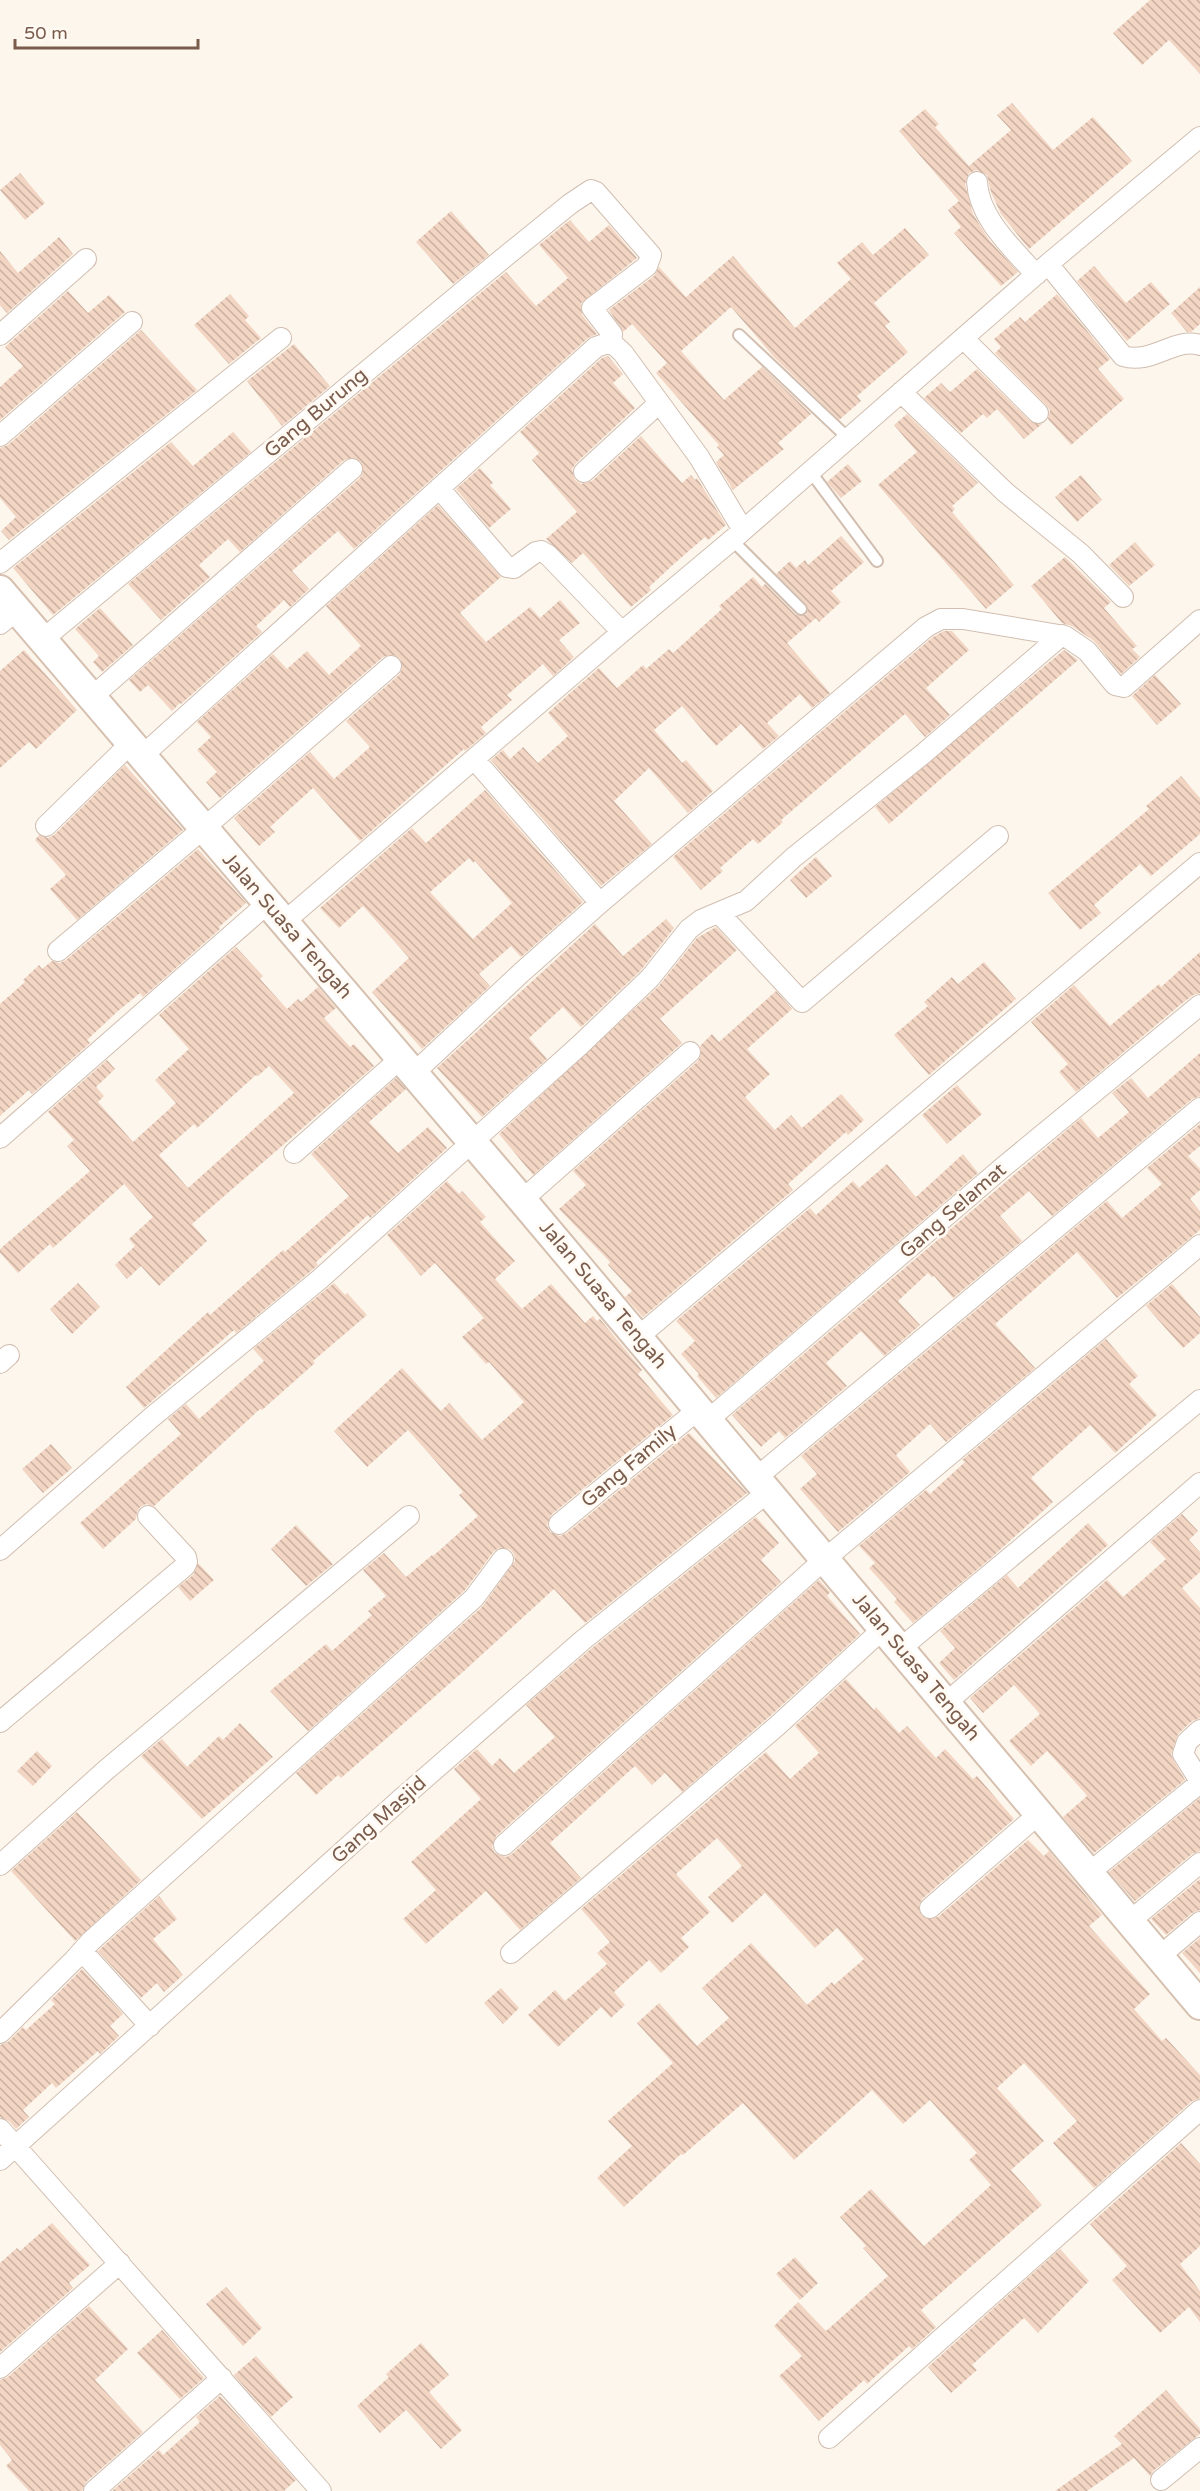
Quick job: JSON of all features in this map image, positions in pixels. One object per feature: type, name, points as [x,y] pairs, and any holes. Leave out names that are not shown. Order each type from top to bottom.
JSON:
[{"type":"street","points":[[0,1138],[276,913],[474,759],[1200,137]]},
{"type":"street","points":[[977,182],[980,200],[989,217],[1123,356],[1135,360],[1185,343],[1200,345]]},
{"type":"street","name":"Gang Burung","points":[[42,640],[490,269],[591,190],[596,192],[651,255],[647,266],[592,308],[612,334],[611,342]]},
{"type":"street","points":[[0,335],[86,259]]},
{"type":"street","points":[[0,436],[132,322]]},
{"type":"street","points":[[0,563],[281,338]]},
{"type":"street","points":[[963,338],[1038,413]]},
{"type":"street","points":[[46,826],[439,488],[596,347],[611,342],[623,353],[699,457],[738,535]]},
{"type":"street","points":[[901,392],[1005,492],[1081,554],[1123,597]]},
{"type":"street","points":[[584,472],[659,403]]},
{"type":"street","points":[[92,697],[352,469]]},
{"type":"street","points":[[439,488],[507,567],[514,568],[536,552],[541,551],[622,632]]},
{"type":"street","name":"Jalan Suasa Tengah","points":[[6,608],[42,640],[408,1066],[1200,2005]]},
{"type":"street","points":[[294,1153],[408,1066],[522,972],[600,903],[926,627],[941,619],[963,619],[1062,635],[1088,651],[1115,685],[1124,687],[1200,620]]},
{"type":"street","points":[[0,1550],[152,1417],[320,1279],[580,1045],[650,978],[689,929],[701,920],[746,901],[794,857],[923,753],[1062,635]]},
{"type":"street","points":[[58,951],[392,666]]},
{"type":"street","points":[[474,759],[600,903]]},
{"type":"street","points":[[719,913],[802,1002],[998,836]]},
{"type":"street","points":[[638,1337],[1200,862]]},
{"type":"street","name":"Gang Selamat","points":[[703,1415],[1200,1005]]},
{"type":"street","points":[[522,1200],[690,1052]]},
{"type":"street","name":"Gang Masjid","points":[[0,2160],[401,1799],[1200,1108]]},
{"type":"street","points":[[504,1845],[825,1558],[1200,1245]]},
{"type":"street","points":[[511,1953],[777,1726],[1200,1400]]},
{"type":"street","name":"Gang Family","points":[[559,1524],[703,1415]]},
{"type":"street","points":[[946,1703],[1200,1483]]},
{"type":"street","points":[[0,1722],[185,1566],[186,1557],[148,1516]]},
{"type":"street","points":[[0,1865],[106,1770],[409,1516]]},
{"type":"street","points":[[0,2033],[91,1941],[474,1598],[503,1559]]},
{"type":"street","points":[[1090,1872],[1200,1782],[1183,1754],[1187,1742],[1200,1730]]},
{"type":"street","points":[[930,1908],[1040,1813]]},
{"type":"street","points":[[1130,1921],[1200,1863]]},
{"type":"street","points":[[1160,1956],[1200,1922]]},
{"type":"street","points":[[82,1951],[150,2026]]},
{"type":"street","points":[[829,2438],[1200,2110]]},
{"type":"street","points":[[0,2128],[321,2491]]},
{"type":"street","points":[[0,2368],[120,2263]]},
{"type":"street","points":[[94,2491],[222,2378]]},
{"type":"street","points":[[1161,2480],[1200,2448]]},
{"type":"lane","points":[[739,335],[848,438]]},
{"type":"lane","points":[[810,471],[877,561]]},
{"type":"lane","points":[[738,535],[801,609]]},
{"type":"building","points":[[1150,0],[1200,0],[1200,74],[1169,40],[1142,65],[1113,33]]},
{"type":"building","points":[[1012,103],[1053,150],[1093,117],[1132,161],[1029,249],[1001,214],[991,192],[987,175],[976,170],[969,173],[965,184],[973,214],[989,240],[1018,272],[1001,286],[954,233],[961,227],[948,210],[959,201],[899,131],[925,109],[939,124],[935,127],[969,166],[1011,130],[997,115]]},
{"type":"building","points":[[20,173],[45,203],[25,220],[0,190]]},
{"type":"building","points":[[451,211],[489,255],[453,284],[416,242]]},
{"type":"building","points":[[570,220],[589,242],[609,225],[637,258],[581,303],[582,315],[597,334],[588,338],[354,549],[338,531],[292,571],[309,589],[290,607],[284,600],[256,626],[262,632],[181,704],[172,711],[148,685],[140,692],[129,680],[360,478],[363,472],[361,462],[355,458],[344,460],[240,552],[228,539],[199,565],[210,577],[161,620],[128,584],[506,272],[536,306],[568,278],[539,245]]},
{"type":"building","points":[[905,228],[929,255],[874,303],[890,322],[885,326],[908,352],[857,396],[861,401],[839,420],[774,357],[731,307],[681,351],[724,400],[762,367],[811,414],[778,443],[784,449],[733,490],[716,462],[724,455],[717,447],[719,445],[656,373],[667,363],[632,324],[623,332],[609,310],[654,276],[659,267],[686,297],[733,256],[795,328],[851,279],[837,263],[862,242],[873,255]]},
{"type":"building","points":[[59,237],[73,254],[7,313],[0,305],[0,251],[18,273]]},
{"type":"building","points":[[1094,266],[1126,303],[1151,282],[1170,304],[1127,341],[1077,281]]},
{"type":"building","points":[[1200,287],[1200,324],[1191,332],[1187,332],[1171,313]]},
{"type":"building","points":[[68,291],[88,313],[109,295],[125,312],[0,420],[0,387],[23,366],[5,347]]},
{"type":"building","points":[[230,294],[249,316],[245,320],[261,338],[229,364],[194,325]]},
{"type":"building","points":[[1057,294],[1110,359],[1098,369],[1124,399],[1071,445],[1048,419],[1050,410],[1046,405],[995,353],[1001,347],[994,339],[1020,317],[1025,322]]},
{"type":"building","points":[[141,330],[197,390],[9,540],[1,531],[16,517],[0,498],[0,448],[8,445]]},
{"type":"building","points":[[294,344],[330,386],[282,426],[247,381]]},
{"type":"building","points":[[608,356],[623,374],[613,383],[635,408],[576,463],[572,469],[575,480],[581,484],[592,481],[641,436],[682,483],[691,475],[695,480],[697,478],[726,525],[708,540],[705,537],[649,587],[651,590],[631,607],[583,553],[572,563],[546,539],[577,512],[532,460],[539,453],[520,432],[602,358]]},
{"type":"building","points":[[977,369],[1030,421],[1042,424],[1024,439],[997,409],[987,418],[983,414],[961,433],[924,398],[941,383],[950,392]]},
{"type":"building","points":[[907,414],[978,483],[952,506],[955,509],[952,512],[1014,585],[986,609],[878,485],[917,452],[894,425]]},
{"type":"building","points":[[233,432],[251,452],[53,615],[13,568],[171,442],[193,466]]},
{"type":"building","points":[[848,464],[862,481],[841,498],[827,482]]},
{"type":"building","points":[[480,468],[493,483],[490,485],[511,509],[489,528],[456,489]]},
{"type":"building","points":[[1081,475],[1102,500],[1077,522],[1055,497]]},
{"type":"building","points":[[438,505],[501,577],[460,613],[486,642],[530,607],[540,618],[560,600],[580,623],[559,640],[574,657],[553,676],[543,664],[507,695],[512,700],[481,727],[486,733],[465,751],[464,749],[360,841],[313,788],[270,827],[275,832],[259,846],[234,818],[310,752],[334,779],[370,747],[346,721],[399,675],[402,669],[400,659],[394,655],[383,657],[220,798],[206,782],[217,772],[197,750],[211,737],[197,722],[273,654],[287,669],[307,651],[329,675],[361,646],[326,606]]},
{"type":"building","points":[[841,536],[864,562],[831,591],[841,602],[819,622],[816,618],[787,643],[830,693],[812,708],[800,694],[767,723],[779,736],[763,749],[741,724],[716,746],[682,706],[654,730],[682,763],[686,760],[713,791],[688,813],[649,768],[614,801],[652,844],[601,886],[491,760],[503,750],[510,759],[523,747],[538,763],[568,736],[548,713],[599,668],[617,688],[643,665],[646,669],[669,649],[673,653],[722,609],[719,606],[753,577],[762,587],[765,584],[796,615],[806,615],[808,610],[806,604],[776,574],[790,561],[796,568],[805,560],[808,565]]},
{"type":"building","points":[[1135,542],[1155,565],[1129,586],[1109,565]]},
{"type":"building","points":[[1065,557],[1111,602],[1104,608],[1137,646],[1132,649],[1140,657],[1121,674],[1094,641],[1072,626],[1062,623],[1031,586]]},
{"type":"building","points":[[100,608],[133,645],[102,672],[93,662],[99,656],[75,629]]},
{"type":"building","points":[[944,631],[952,631],[969,650],[926,688],[950,715],[925,737],[905,714],[781,820],[783,822],[758,844],[753,839],[720,868],[723,871],[701,890],[673,857],[933,637]]},
{"type":"building","points":[[24,650],[77,710],[36,749],[29,742],[0,768],[0,671]]},
{"type":"building","points":[[1064,650],[1078,660],[889,824],[875,807]]},
{"type":"building","points":[[1155,675],[1181,704],[1157,725],[1132,696]]},
{"type":"building","points":[[125,765],[183,830],[77,920],[50,889],[66,875],[35,840],[39,835],[48,838],[54,835]]},
{"type":"building","points":[[1181,776],[1200,798],[1200,834],[1151,876],[1140,864],[1094,905],[1101,913],[1080,930],[1048,893],[1149,809],[1146,806]]},
{"type":"building","points":[[485,790],[583,902],[521,957],[511,946],[479,974],[490,986],[422,1049],[372,992],[409,958],[363,906],[339,928],[320,908],[412,828],[426,843]],"holes":[[[469,858],[473,863],[475,861],[512,903],[473,939],[430,892]]]},
{"type":"building","points":[[198,849],[246,903],[143,997],[140,993],[118,1011],[87,1040],[90,1043],[32,1094],[29,1090],[0,1116],[0,1004],[25,982],[23,980],[39,965],[42,969],[52,961],[60,963],[66,960]]},
{"type":"building","points":[[816,857],[832,876],[806,898],[790,880]]},
{"type":"building","points":[[666,919],[674,928],[641,970],[581,1027],[563,1007],[529,1038],[547,1059],[482,1117],[437,1068],[595,924],[623,956]]},
{"type":"building","points":[[716,927],[737,950],[660,1019],[682,1043],[533,1175],[499,1134],[658,987],[697,938]]},
{"type":"building","points":[[236,947],[263,976],[260,979],[287,1009],[298,999],[301,1002],[318,987],[336,1008],[324,1018],[350,1047],[354,1044],[374,1066],[192,1224],[207,1241],[159,1286],[141,1266],[127,1279],[115,1265],[135,1246],[129,1239],[153,1217],[124,1184],[53,1248],[50,1244],[18,1273],[0,1253],[0,1249],[90,1171],[67,1146],[74,1140],[48,1112],[107,1060],[115,1069],[96,1087],[104,1096],[98,1102],[133,1142],[176,1103],[155,1080],[189,1049],[159,1015]],"holes":[[[269,1066],[294,1093],[188,1188],[159,1155],[194,1124],[197,1128]]]},
{"type":"building","points":[[1200,952],[1200,993],[1193,995],[1180,1005],[1076,1092],[1059,1072],[1068,1064],[1031,1022],[1074,985],[1110,1026],[1159,984],[1161,987]]},
{"type":"building","points":[[984,962],[1016,999],[929,1075],[894,1035],[928,1006],[924,1002],[952,977],[958,984]]},
{"type":"building","points":[[776,991],[792,1009],[747,1049],[770,1074],[745,1097],[775,1130],[791,1115],[802,1128],[841,1094],[864,1120],[848,1135],[846,1132],[788,1184],[793,1190],[643,1317],[625,1297],[632,1291],[608,1265],[610,1262],[559,1209],[586,1185],[573,1171],[698,1061],[701,1055],[700,1046],[712,1034],[719,1042]]},
{"type":"building","points":[[1200,1053],[1200,1096],[1192,1099],[1052,1216],[1029,1191],[1000,1216],[1022,1241],[953,1298],[934,1276],[928,1273],[898,1301],[920,1325],[884,1356],[861,1331],[826,1363],[847,1386],[785,1438],[779,1431],[761,1447],[732,1415],[1081,1118],[1098,1138],[1129,1112],[1112,1093],[1131,1078],[1148,1098]]},
{"type":"building","points":[[396,1078],[406,1089],[369,1122],[398,1153],[428,1127],[447,1148],[370,1218],[368,1215],[316,1262],[318,1265],[236,1333],[234,1330],[144,1408],[126,1387],[208,1312],[210,1315],[283,1250],[285,1252],[349,1196],[311,1154]]},
{"type":"building","points":[[957,1085],[982,1114],[947,1144],[922,1115]]},
{"type":"building","points":[[1200,1124],[1200,1146],[1188,1156],[1200,1169],[1200,1190],[1190,1199],[1200,1211],[1200,1230],[1117,1298],[1077,1252],[995,1324],[1035,1368],[946,1442],[930,1424],[896,1455],[910,1472],[838,1532],[800,1489],[817,1474],[801,1456],[1107,1201],[1122,1218],[1162,1184],[1147,1168]]},
{"type":"building","points":[[963,1154],[978,1173],[716,1398],[681,1354],[695,1341],[676,1321],[810,1208],[816,1215],[853,1181],[859,1188],[887,1164],[916,1197]]},
{"type":"building","points":[[447,1181],[459,1194],[462,1191],[486,1217],[480,1222],[515,1261],[495,1279],[522,1309],[551,1284],[585,1323],[593,1316],[597,1321],[600,1319],[642,1370],[638,1374],[673,1415],[551,1515],[547,1525],[550,1532],[560,1536],[567,1533],[689,1433],[747,1493],[585,1623],[554,1589],[341,1778],[338,1775],[316,1795],[296,1773],[482,1607],[515,1561],[510,1549],[499,1548],[494,1551],[465,1590],[308,1731],[270,1691],[326,1644],[332,1651],[372,1615],[368,1611],[386,1596],[363,1570],[384,1553],[406,1577],[478,1516],[459,1495],[463,1492],[408,1430],[367,1467],[334,1431],[402,1368],[441,1411],[449,1403],[482,1440],[524,1402],[489,1362],[486,1364],[462,1337],[484,1318],[435,1263],[421,1276],[387,1235]]},
{"type":"building","points":[[78,1283],[100,1307],[72,1334],[50,1309]]},
{"type":"building","points":[[334,1283],[345,1295],[347,1293],[367,1315],[313,1361],[315,1363],[262,1410],[260,1409],[154,1506],[146,1504],[140,1507],[136,1519],[103,1549],[80,1523],[181,1434],[168,1419],[186,1404],[199,1419],[264,1361],[253,1349]]},
{"type":"building","points":[[1172,1284],[1200,1317],[1200,1333],[1183,1348],[1146,1306]]},
{"type":"building","points":[[1106,1339],[1138,1376],[1129,1384],[1157,1415],[1115,1453],[1090,1425],[1031,1478],[1053,1502],[991,1558],[913,1623],[894,1602],[897,1599],[869,1568],[875,1563],[859,1546],[926,1490],[930,1494],[965,1462],[962,1460]]},
{"type":"building","points":[[51,1444],[72,1468],[43,1493],[22,1469]]},
{"type":"building","points":[[1182,1514],[1198,1531],[1189,1540],[1200,1552],[1200,1572],[1182,1588],[1200,1608],[1200,1718],[1192,1721],[1178,1734],[1171,1755],[1185,1780],[1094,1853],[1063,1817],[1087,1796],[1085,1793],[1047,1751],[1031,1766],[1009,1741],[1040,1714],[1014,1685],[983,1713],[970,1698],[1107,1580],[1123,1597],[1166,1559],[1150,1542]]},
{"type":"building","points":[[756,1517],[779,1543],[761,1560],[781,1582],[496,1836],[492,1847],[495,1853],[506,1857],[512,1854],[819,1580],[830,1592],[827,1596],[860,1634],[682,1792],[665,1773],[652,1785],[635,1766],[550,1843],[581,1878],[520,1930],[486,1891],[426,1944],[403,1919],[436,1890],[411,1862],[481,1799],[454,1769],[477,1749],[492,1766],[500,1758],[514,1773],[555,1737],[526,1705],[591,1649]]},
{"type":"building","points":[[1088,1523],[1108,1545],[954,1680],[939,1663],[955,1648],[940,1631],[1007,1575],[1018,1588]]},
{"type":"building","points":[[296,1525],[333,1564],[306,1586],[271,1549]]},
{"type":"building","points":[[198,1563],[214,1580],[190,1601],[178,1587],[193,1575]]},
{"type":"building","points":[[846,1679],[899,1733],[907,1726],[936,1758],[945,1749],[973,1779],[977,1776],[1014,1819],[922,1899],[919,1905],[921,1915],[927,1919],[938,1917],[1028,1840],[1044,1856],[1049,1851],[1102,1915],[1089,1926],[1150,1994],[1134,2009],[1162,2041],[1166,2038],[1200,2075],[1200,2098],[1192,2101],[1094,2188],[1053,2143],[1077,2121],[1024,2063],[997,2088],[1044,2141],[1011,2170],[1042,2205],[921,2310],[936,2327],[912,2349],[909,2346],[867,2384],[864,2380],[819,2421],[779,2376],[802,2356],[774,2326],[798,2302],[826,2331],[888,2276],[863,2248],[866,2246],[840,2217],[871,2189],[924,2246],[991,2185],[969,2160],[977,2153],[930,2100],[903,2124],[872,2090],[794,2160],[743,2103],[683,2155],[681,2154],[624,2207],[597,2178],[632,2146],[608,2121],[673,2063],[637,2023],[659,2003],[697,2046],[729,2018],[702,1988],[751,1943],[807,2005],[832,1982],[834,1985],[864,1959],[837,1928],[815,1948],[765,1893],[732,1923],[708,1897],[742,1866],[717,1838],[676,1874],[710,1912],[681,1938],[689,1947],[661,1973],[649,1960],[614,1992],[625,2005],[611,2018],[601,2007],[558,2047],[528,2015],[555,1990],[565,2001],[607,1964],[597,1953],[610,1942],[581,1909],[766,1752],[790,1779],[819,1753],[795,1726]]},
{"type":"building","points":[[240,1723],[273,1757],[202,1819],[141,1756],[162,1739],[187,1767],[219,1736],[223,1740]]},
{"type":"building","points":[[37,1751],[52,1766],[33,1786],[17,1771]]},
{"type":"building","points":[[1200,1798],[1200,1851],[1192,1854],[1135,1901],[1109,1872]]},
{"type":"building","points":[[77,1812],[141,1880],[75,1941],[11,1871]]},
{"type":"building","points":[[1200,1879],[1200,1910],[1192,1913],[1166,1935],[1151,1919]]},
{"type":"building","points":[[159,1896],[177,1919],[153,1939],[183,1975],[164,1992],[157,1983],[141,1998],[98,1951]]},
{"type":"building","points":[[1200,1938],[1200,1973],[1182,1953]]},
{"type":"building","points":[[82,1969],[123,2014],[110,2026],[119,2036],[56,2088],[52,2083],[23,2110],[29,2117],[16,2129],[9,2121],[0,2117],[0,2045],[8,2042],[23,2027],[26,2030],[55,2004],[51,2000]]},
{"type":"building","points":[[501,1988],[519,2008],[503,2024],[484,2003]]},
{"type":"building","points":[[1181,2143],[1200,2164],[1200,2246],[1180,2264],[1200,2291],[1200,2322],[1189,2307],[1160,2333],[1112,2280],[1127,2266],[1090,2224]]},
{"type":"building","points":[[52,2223],[90,2265],[69,2283],[73,2288],[0,2352],[0,2263],[17,2248],[20,2251]]},
{"type":"building","points":[[1060,2249],[1089,2281],[1038,2333],[1024,2318],[972,2365],[977,2370],[951,2393],[928,2367]]},
{"type":"building","points":[[795,2257],[818,2283],[800,2300],[776,2274]]},
{"type":"building","points":[[226,2287],[262,2328],[243,2346],[206,2304]]},
{"type":"building","points":[[89,2306],[128,2349],[95,2380],[143,2432],[86,2482],[82,2491],[29,2491],[6,2466],[12,2460],[0,2445],[0,2380],[8,2377]]},
{"type":"building","points":[[162,2330],[204,2378],[180,2399],[137,2353]]},
{"type":"building","points":[[421,2343],[449,2375],[429,2392],[462,2430],[441,2449],[406,2410],[380,2433],[357,2406],[389,2377],[386,2374]]},
{"type":"building","points":[[256,2356],[293,2397],[271,2417],[234,2375]]},
{"type":"building","points":[[1166,2390],[1200,2429],[1200,2434],[1153,2471],[1150,2476],[1134,2458],[1087,2491],[1055,2491],[1122,2444],[1114,2436]]},
{"type":"building","points":[[220,2396],[296,2480],[284,2491],[112,2491],[159,2450],[163,2455],[200,2422],[196,2417]]}]
